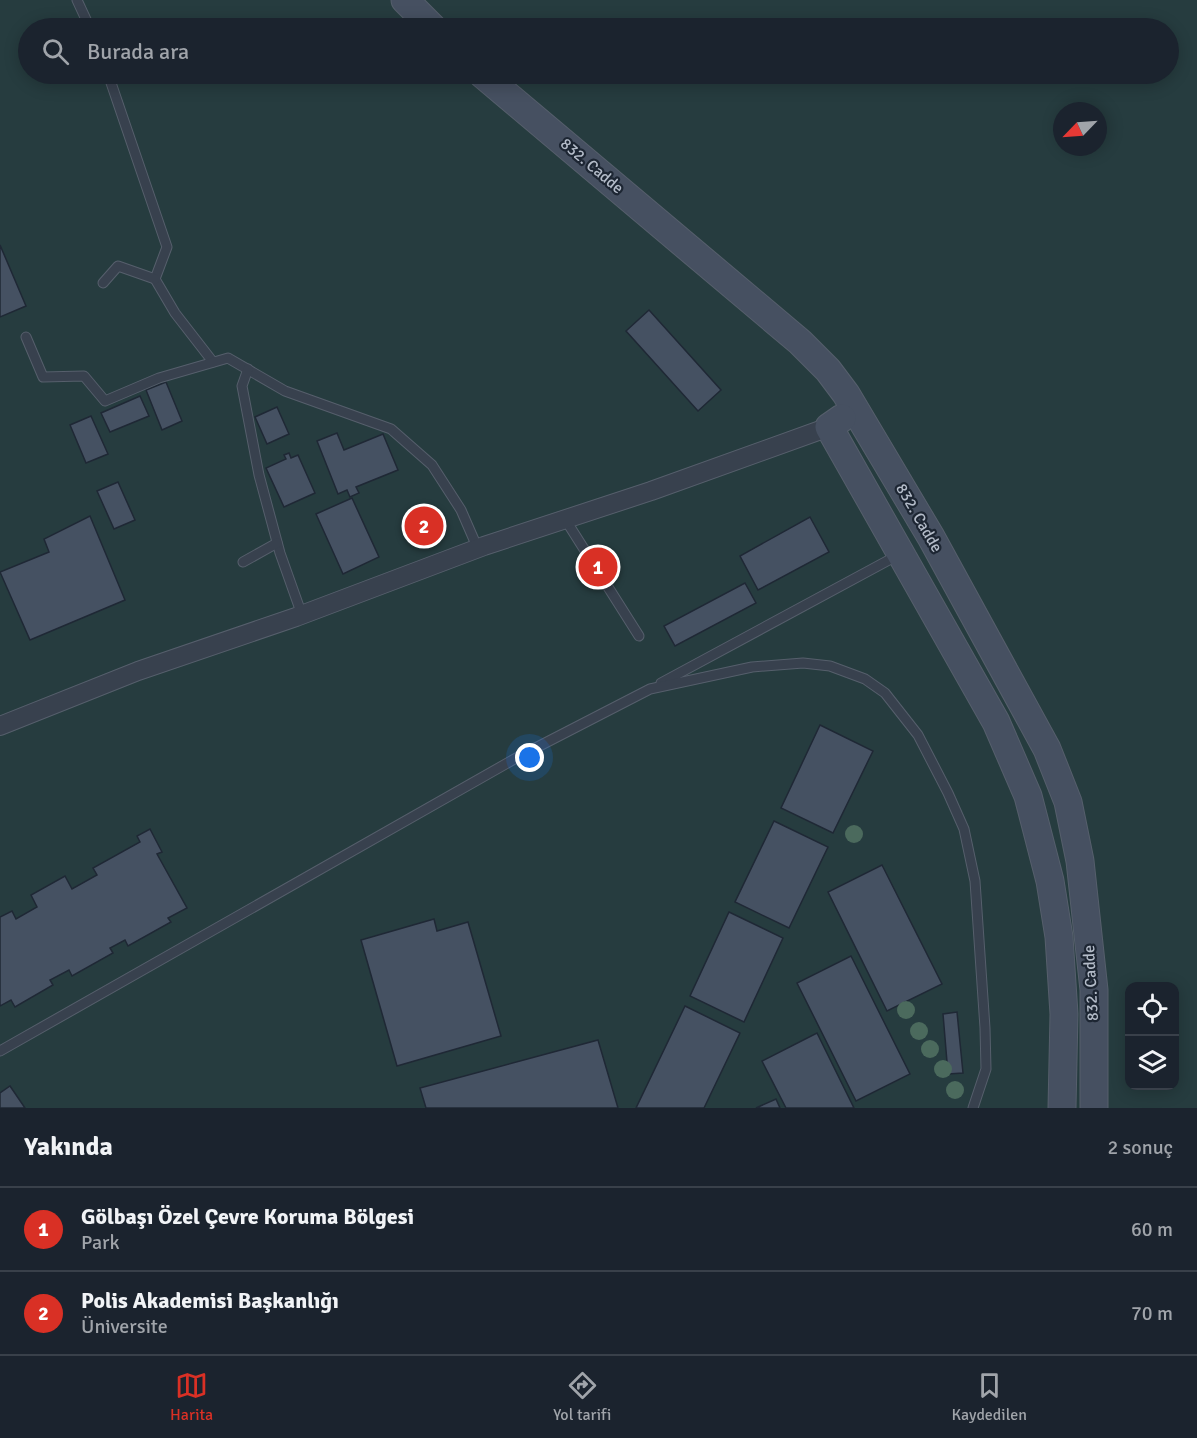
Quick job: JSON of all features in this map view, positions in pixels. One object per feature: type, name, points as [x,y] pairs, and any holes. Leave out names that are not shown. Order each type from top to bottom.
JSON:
[{"type":"street","points":[[405,0],[423,18]]},
{"type":"street","name":"832. Cadde","points":[[494,84],[792,335],[828,370],[860,416],[931,537],[1047,749],[1068,802],[1080,861],[1094,990],[1094,1108]]},
{"type":"street","points":[[0,726],[138,671],[302,615],[478,549],[835,423]]},
{"type":"street","name":"832. Cadde","points":[[835,423],[902,553],[996,723],[1019,773],[1035,819],[1050,881],[1059,937],[1064,1014],[1062,1108]]},
{"type":"street","points":[[902,553],[931,537]]},
{"type":"lane","points":[[77,0],[85,18]]},
{"type":"lane","points":[[111,84],[167,248],[155,279]]},
{"type":"lane","points":[[103,283],[118,266],[155,279],[176,313],[213,362]]},
{"type":"lane","points":[[26,337],[42,377],[84,376],[105,400],[159,378],[228,358],[285,391],[391,429],[432,465],[461,510],[478,549]]},
{"type":"lane","points":[[248,369],[242,386],[259,476],[277,543],[302,615]]},
{"type":"lane","points":[[565,519],[639,636]]},
{"type":"lane","points":[[243,562],[277,543]]},
{"type":"lane","points":[[0,1051],[518,757],[650,689],[902,553]]},
{"type":"lane","points":[[650,689],[752,667],[803,663],[830,666],[865,679],[885,693],[901,712],[918,735],[948,792],[964,829],[975,881],[986,1069],[973,1108]]},
{"type":"green space","points":[[0,0],[1197,0],[1197,1108],[0,1108]]},
{"type":"building","points":[[0,245],[26,306],[0,317]]},
{"type":"building","points":[[649,310],[721,390],[698,411],[626,331]]},
{"type":"building","points":[[166,382],[182,421],[162,430],[146,390]]},
{"type":"building","points":[[140,396],[149,416],[110,432],[101,413]]},
{"type":"building","points":[[277,407],[289,434],[267,444],[255,417]]},
{"type":"building","points":[[91,416],[108,454],[86,463],[70,425]]},
{"type":"building","points":[[337,433],[344,450],[383,434],[398,470],[356,487],[359,493],[350,497],[347,490],[338,494],[317,441]]},
{"type":"building","points":[[289,453],[291,458],[298,455],[315,493],[284,507],[266,468],[286,459],[284,455]]},
{"type":"building","points":[[118,482],[135,520],[114,529],[97,491]]},
{"type":"building","points":[[352,498],[379,557],[343,574],[316,514]]},
{"type":"building","points":[[90,516],[125,600],[30,640],[0,572],[49,552],[44,539]]},
{"type":"building","points":[[810,517],[829,552],[758,590],[740,556]]},
{"type":"building","points":[[745,583],[756,603],[675,646],[664,626]]},
{"type":"building","points":[[820,725],[873,751],[833,833],[781,808]]},
{"type":"building","points":[[774,821],[828,847],[789,928],[735,902]]},
{"type":"building","points":[[150,829],[162,852],[157,854],[187,908],[168,918],[171,922],[128,946],[125,940],[110,948],[113,953],[72,976],[69,970],[50,980],[53,985],[15,1007],[11,1000],[0,1006],[0,917],[12,911],[16,919],[37,907],[31,895],[65,876],[72,889],[97,875],[93,868],[140,842],[137,836]]},
{"type":"building","points":[[882,865],[942,984],[887,1011],[828,892]]},
{"type":"building","points":[[729,912],[783,938],[744,1022],[690,996]]},
{"type":"building","points":[[434,919],[437,931],[468,922],[501,1036],[397,1066],[361,940]]},
{"type":"building","points":[[851,956],[910,1074],[856,1101],[797,983]]},
{"type":"building","points":[[685,1006],[740,1033],[704,1108],[636,1108]]},
{"type":"building","points":[[957,1012],[963,1073],[948,1074],[943,1014]]},
{"type":"building","points":[[817,1033],[854,1108],[786,1108],[762,1061]]},
{"type":"building","points":[[598,1040],[618,1108],[426,1108],[420,1088]]},
{"type":"building","points":[[10,1086],[25,1108],[0,1108],[0,1093]]},
{"type":"building","points":[[776,1099],[780,1108],[756,1108]]},
{"type":"place","name":"Polis Akademisi Başkanlığı","points":[[424,526]]},
{"type":"place","name":"Gölbaşı Özel Çevre Koruma Bölgesi","points":[[598,567]]}]
